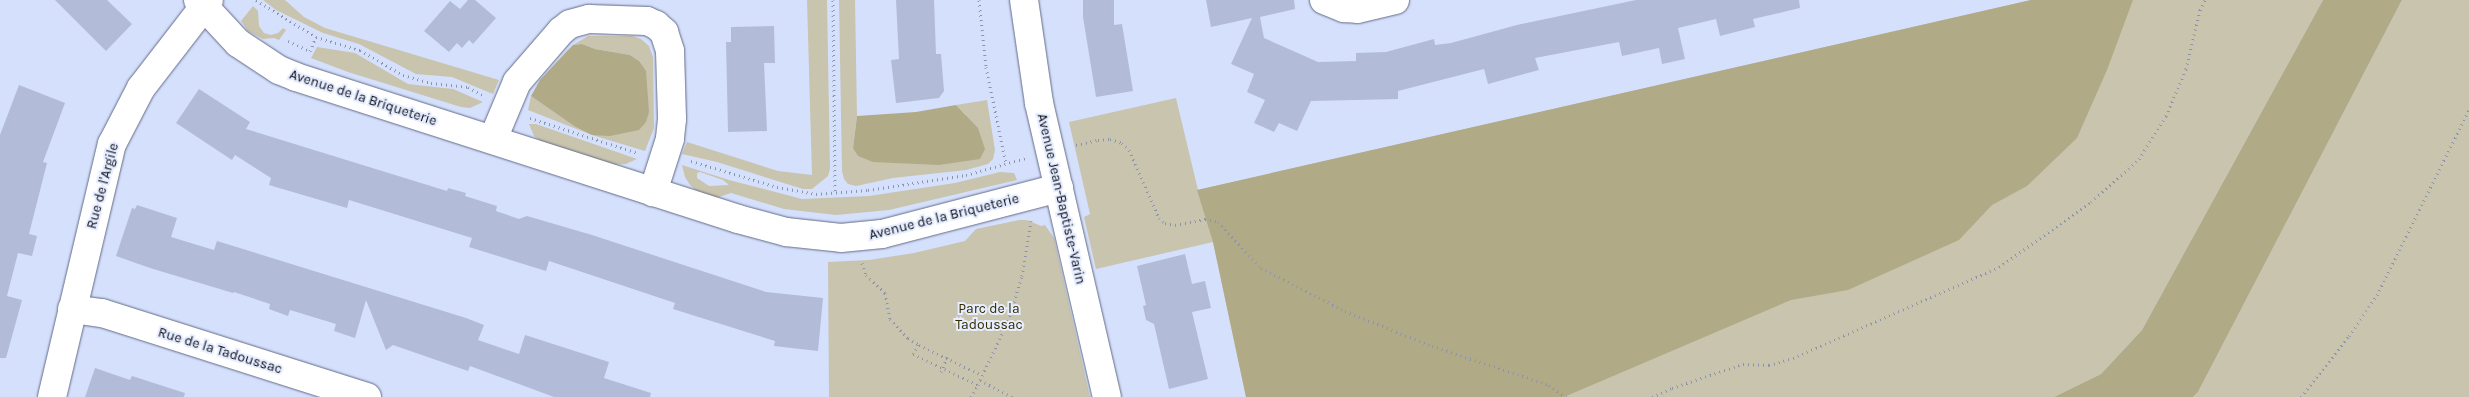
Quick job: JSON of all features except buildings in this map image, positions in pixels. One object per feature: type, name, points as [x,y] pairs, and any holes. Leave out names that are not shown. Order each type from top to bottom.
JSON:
[{"type":"street","name":"Avenue Jean-Baptiste-Varin","points":[[1024,0],[1039,103],[1107,397]]},
{"type":"street","points":[[1324,0],[1344,8],[1357,9],[1395,0]]},
{"type":"street","name":"Avenue de la Briqueterie","points":[[204,2],[238,43],[279,70],[313,83],[493,139],[653,192],[765,227],[805,236],[841,238],[882,234],[1059,188]]},
{"type":"street","name":"Rue de l'Argile","points":[[52,397],[106,165],[120,125],[141,88],[204,2]]},
{"type":"street","points":[[493,139],[517,82],[561,31],[570,24],[589,19],[646,21],[656,25],[664,32],[669,41],[670,51],[672,119],[670,139],[653,192]]},
{"type":"street","name":"Rue de la Tadoussac","points":[[72,309],[102,313],[367,397]]},
{"type":"path","points":[[256,0],[316,37],[360,50],[414,80],[468,87],[487,98]]},
{"type":"path","points":[[833,0],[835,193]]},
{"type":"path","points":[[978,0],[986,67],[1006,164]]},
{"type":"path","points":[[1652,397],[1672,388],[1743,364],[1769,365],[1793,358],[1974,279],[1999,267],[2091,202],[2139,158],[2166,116],[2186,69],[2204,0]]},
{"type":"path","points":[[288,41],[310,51],[316,37]]},
{"type":"path","points":[[2301,397],[2349,336],[2377,295],[2469,110]]},
{"type":"path","points":[[528,117],[642,155]]},
{"type":"path","points":[[1072,146],[1110,139],[1122,143],[1129,150],[1159,218],[1165,224],[1175,225],[1205,219],[1218,222],[1261,268],[1345,311],[1432,346],[1549,385],[1566,397]]},
{"type":"path","points":[[682,159],[777,187],[816,194],[835,193],[966,174],[1025,158]]},
{"type":"path","points":[[971,397],[1014,302],[1022,276],[1032,218]]},
{"type":"path","points":[[860,259],[866,275],[885,293],[890,319],[908,338],[982,375]]},
{"type":"path","points":[[919,345],[914,354],[942,370],[979,382],[1012,397]]},
{"type":"path","points":[[942,370],[948,357]]},
{"type":"green space","points":[[263,0],[285,0],[304,17],[325,28],[499,80],[493,94],[452,77],[416,74],[359,44],[323,33],[276,10]]},
{"type":"green space","points":[[807,0],[827,0],[830,169],[828,176],[812,189],[803,189],[717,162],[682,154],[687,142],[778,171],[812,175]]},
{"type":"green space","points":[[839,0],[855,0],[857,116],[853,148],[899,163],[917,163],[966,115],[956,105],[987,100],[995,150],[993,159],[988,164],[966,170],[893,178],[856,186],[848,184],[844,179],[842,171]]},
{"type":"green space","points":[[2031,0],[2323,0],[2142,330],[2101,374],[2054,397],[1246,397],[1213,242],[1096,269],[1084,217],[1090,214],[1069,122],[1176,98],[1198,190]]},
{"type":"green space","points":[[2402,0],[2469,0],[2469,397],[2193,397],[2198,392]]},
{"type":"green space","points":[[253,6],[258,11],[259,26],[264,33],[271,35],[278,33],[283,28],[286,30],[279,40],[274,38],[263,39],[248,31],[241,21]]},
{"type":"green space","points":[[588,36],[632,36],[641,39],[649,46],[653,57],[654,128],[645,151],[592,135],[528,110],[531,96],[574,126],[639,61],[630,55],[595,49],[582,44],[573,45]]},
{"type":"green space","points":[[317,47],[355,53],[408,84],[453,89],[483,102],[470,108],[461,107],[348,72],[311,58]]},
{"type":"green space","points":[[529,124],[536,124],[637,159],[626,164],[610,165],[542,142],[534,136]]},
{"type":"green space","points":[[682,165],[729,180],[802,199],[869,196],[955,183],[1000,172],[1014,173],[1017,180],[889,210],[836,215],[784,209],[731,193],[716,198],[698,192],[685,177]],"holes":[[[700,172],[723,180],[729,185],[709,186],[697,178],[697,173]]]},
{"type":"green space","name":"Parc de la Tadoussac","points":[[1027,220],[1041,226],[1045,225],[1054,238],[1090,397],[829,397],[828,262],[869,260],[914,253],[965,241],[976,229]]},
{"type":"shaded area","points":[[2031,0],[2133,0],[2107,70],[2077,138],[2027,186],[1992,205],[1959,240],[1848,290],[1791,300],[1564,397],[1246,397],[1213,242],[1197,190]]},
{"type":"shaded area","points":[[2323,0],[2402,0],[2198,392],[2193,397],[2054,397],[2101,374],[2142,330]]},
{"type":"shaded area","points":[[582,44],[595,49],[630,55],[639,61],[646,71],[649,112],[646,122],[639,130],[610,136],[592,135],[574,126],[531,96],[540,80],[568,50],[573,45]]},
{"type":"shaded area","points":[[956,105],[978,128],[985,149],[980,159],[939,165],[873,162],[858,156],[853,148],[857,116],[916,112]]}]
